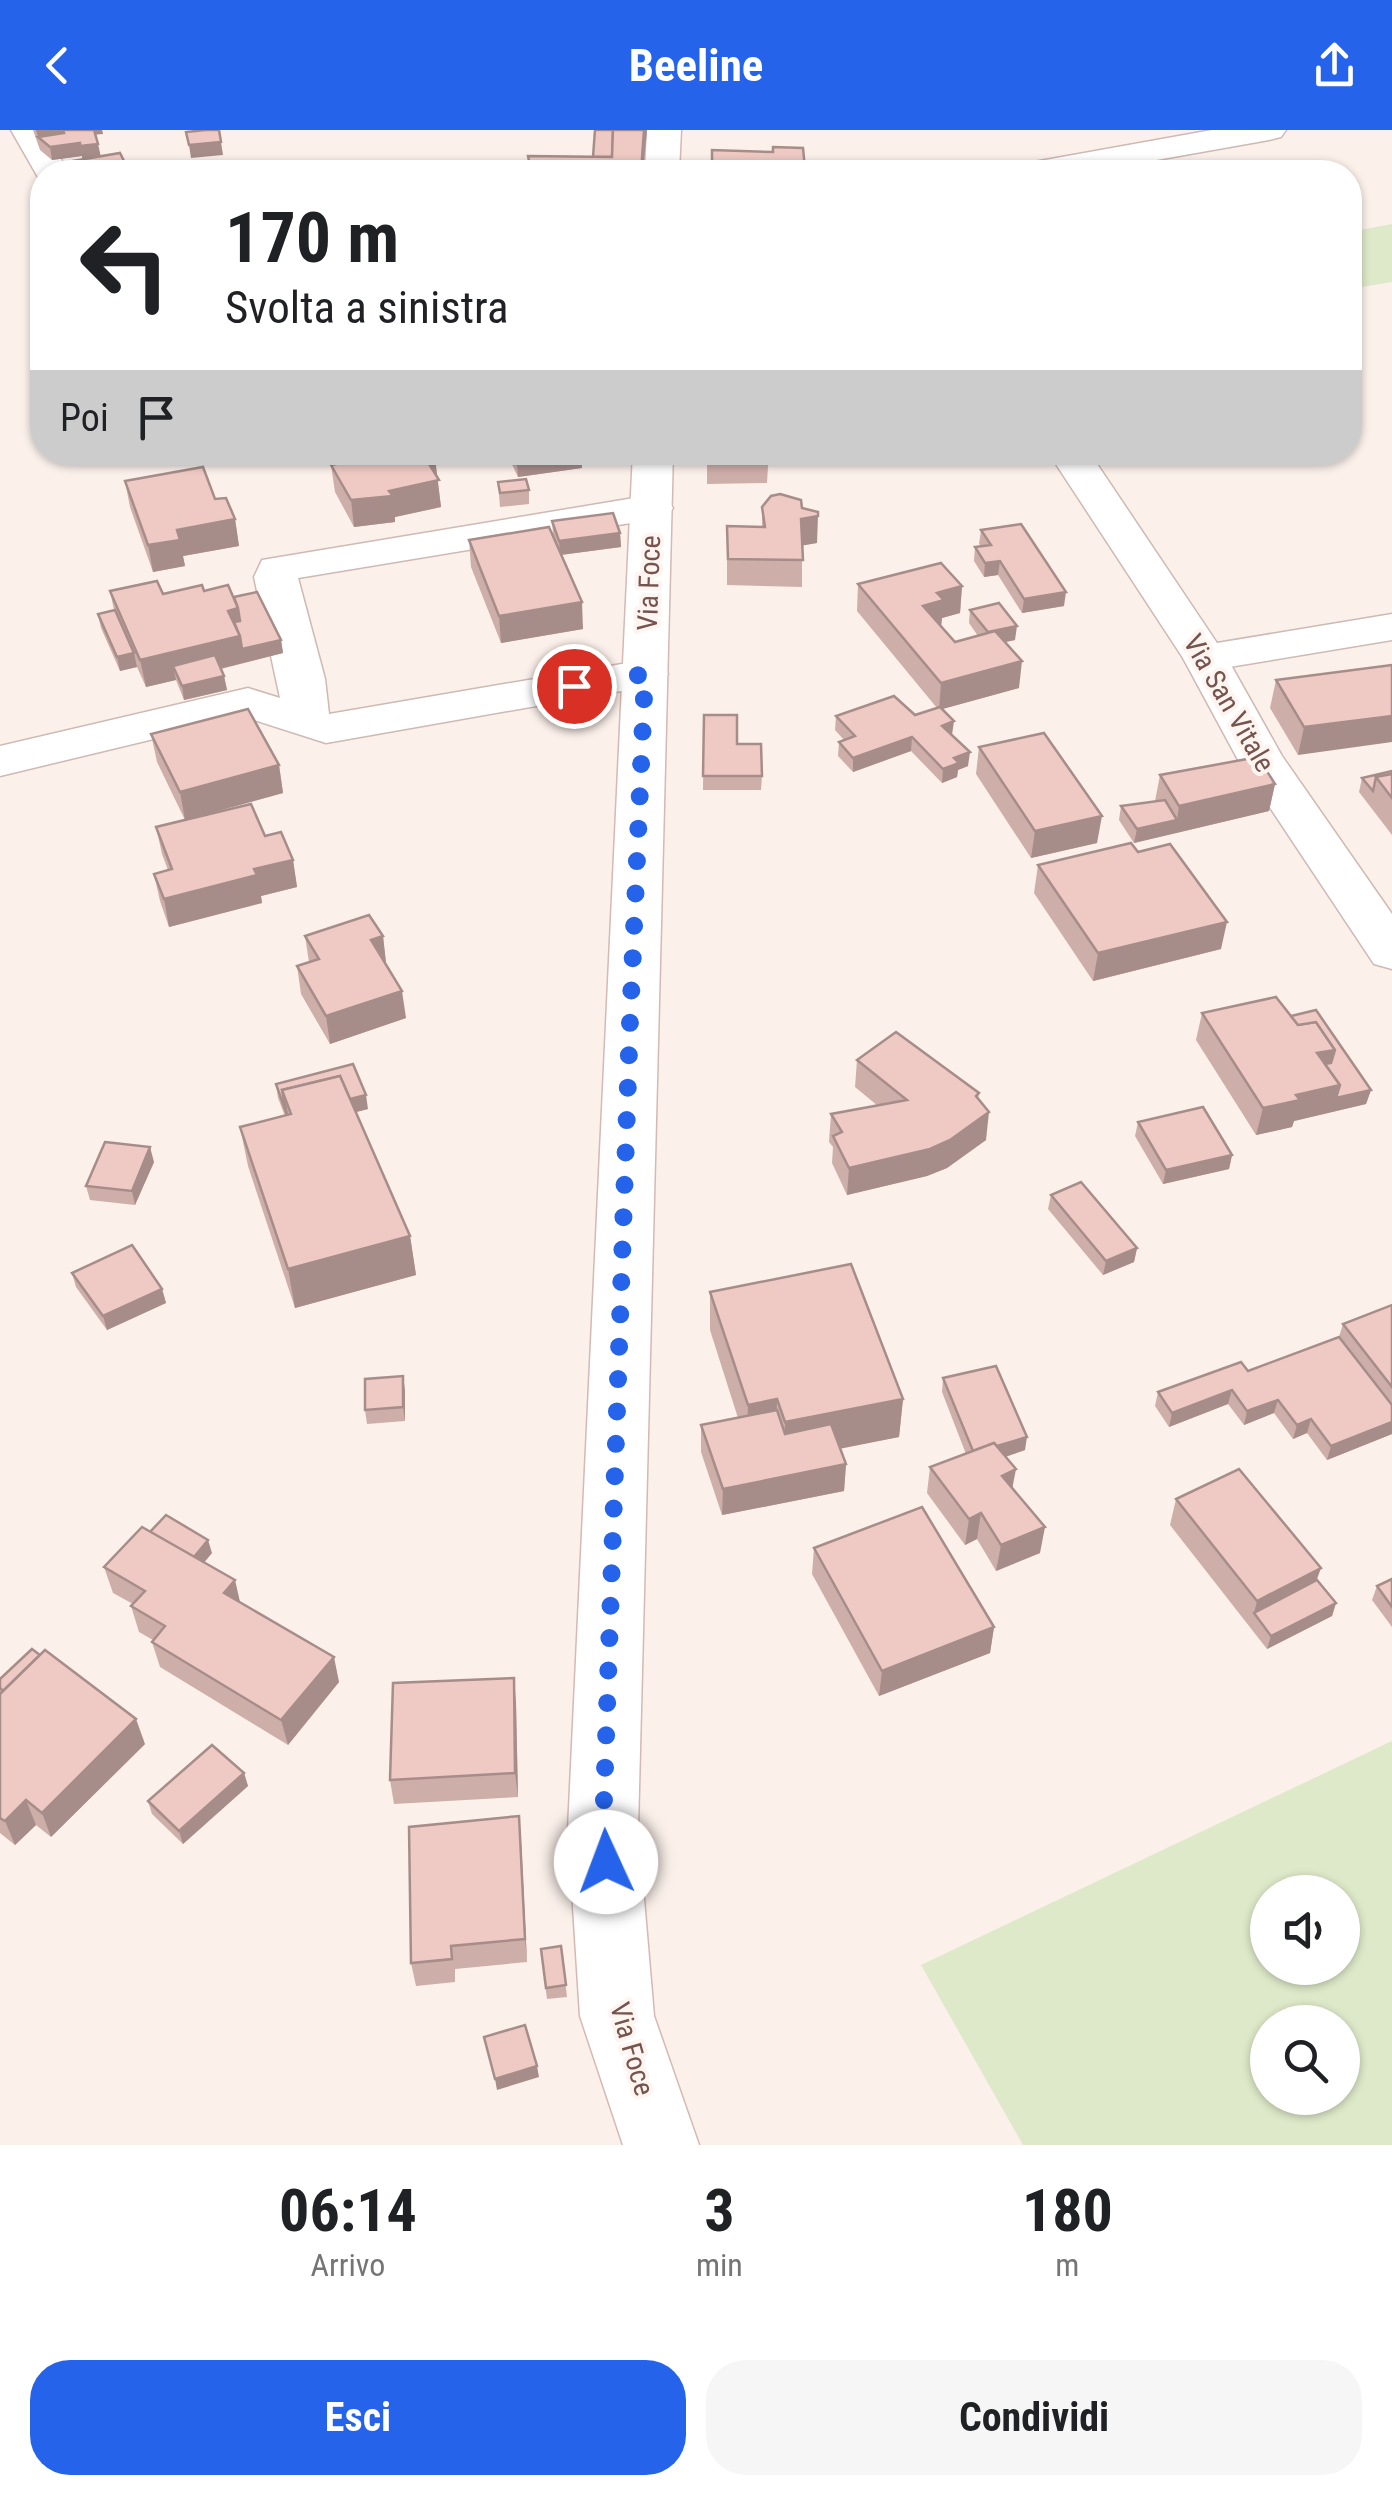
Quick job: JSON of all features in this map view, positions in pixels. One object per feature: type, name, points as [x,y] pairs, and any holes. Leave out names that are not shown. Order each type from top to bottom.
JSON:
[{"type":"street","points":[[28,130],[44,160]]},
{"type":"street","points":[[663,160],[664,130]]},
{"type":"street","points":[[1101,160],[1269,130]]},
{"type":"street","name":"Via Foce","points":[[653,465],[603,1829],[617,2016],[661,2145]]},
{"type":"street","name":"Via San Vitale","points":[[1078,465],[1205,658],[1260,758],[1392,952]]},
{"type":"street","points":[[306,722],[302,679],[277,568],[652,508]]},
{"type":"street","points":[[1205,658],[1392,626]]},
{"type":"street","points":[[0,761],[248,702],[326,730],[645,674]]},
{"type":"green space","points":[[1392,224],[1392,282],[1362,287],[1362,230]]},
{"type":"green space","points":[[1392,1741],[1392,2145],[1023,2145],[921,1965]]},
{"type":"building","points":[[63,130],[94,130],[98,144],[50,147],[38,137],[64,133]]},
{"type":"building","points":[[219,130],[221,142],[189,145],[186,132]]},
{"type":"building","points":[[595,130],[613,130],[612,157],[593,157]]},
{"type":"building","points":[[613,130],[644,130],[642,160],[529,160],[528,156],[612,157]]},
{"type":"building","points":[[773,147],[803,148],[804,160],[712,160],[712,150],[773,152]]},
{"type":"building","points":[[120,153],[124,160],[79,160]]},
{"type":"building","points":[[331,465],[430,465],[439,480],[389,491],[393,496],[351,500]]},
{"type":"building","points":[[203,467],[215,499],[226,498],[235,519],[177,530],[180,540],[148,545],[125,481]]},
{"type":"building","points":[[526,479],[529,490],[500,493],[498,482]]},
{"type":"building","points":[[780,494],[801,500],[802,508],[818,512],[818,516],[801,519],[803,560],[728,559],[727,526],[765,527],[762,507],[771,496]]},
{"type":"building","points":[[613,513],[620,533],[559,541],[552,521]]},
{"type":"building","points":[[1021,524],[1066,592],[1024,599],[1000,561],[985,563],[975,547],[991,545],[981,530]]},
{"type":"building","points":[[549,527],[582,602],[499,616],[469,540]]},
{"type":"building","points":[[941,563],[962,586],[937,593],[944,600],[923,606],[955,642],[995,631],[1022,661],[941,683],[858,584]]},
{"type":"building","points":[[157,581],[163,594],[202,585],[204,591],[228,585],[238,608],[228,611],[240,636],[140,660],[110,591]]},
{"type":"building","points":[[257,592],[281,640],[242,649],[234,622],[240,621],[234,597]]},
{"type":"building","points":[[999,603],[1017,626],[988,632],[970,610]]},
{"type":"building","points":[[115,610],[134,653],[117,657],[98,614]]},
{"type":"building","points":[[215,655],[224,676],[182,686],[173,666]]},
{"type":"building","points":[[1392,665],[1392,716],[1304,727],[1276,680]]},
{"type":"building","points":[[894,696],[915,715],[940,707],[954,721],[942,726],[970,752],[954,758],[959,763],[943,769],[912,737],[853,758],[839,742],[855,736],[836,716]]},
{"type":"building","points":[[248,709],[279,765],[180,792],[151,734]]},
{"type":"building","points":[[704,715],[737,715],[737,744],[761,744],[762,776],[703,776]]},
{"type":"building","points":[[1044,733],[1102,816],[1035,831],[979,747]]},
{"type":"building","points":[[1258,757],[1275,784],[1179,806],[1160,775]]},
{"type":"building","points":[[1392,771],[1376,777],[1373,791],[1362,778]]},
{"type":"building","points":[[1392,774],[1392,798],[1376,777]]},
{"type":"building","points":[[1165,800],[1177,820],[1137,829],[1121,806]]},
{"type":"building","points":[[251,804],[265,836],[281,832],[293,860],[254,869],[257,875],[164,899],[154,874],[172,869],[156,827]]},
{"type":"building","points":[[1131,843],[1138,852],[1170,844],[1227,922],[1098,953],[1038,865]]},
{"type":"building","points":[[369,915],[383,936],[371,940],[402,991],[326,1016],[297,966],[319,959],[305,936]]},
{"type":"building","points":[[1276,997],[1298,1025],[1316,1022],[1335,1050],[1317,1053],[1340,1085],[1296,1095],[1300,1100],[1263,1108],[1202,1013]]},
{"type":"building","points":[[1316,1010],[1371,1090],[1336,1098],[1340,1085],[1325,1064],[1331,1063],[1335,1050],[1316,1022],[1298,1025],[1291,1016]]},
{"type":"building","points":[[896,1032],[979,1093],[976,1096],[989,1112],[950,1140],[930,1149],[849,1168],[833,1136],[842,1132],[831,1114],[907,1100],[857,1060]]},
{"type":"building","points":[[353,1064],[366,1095],[350,1099],[340,1076],[282,1090],[287,1115],[276,1084]]},
{"type":"building","points":[[340,1076],[410,1236],[288,1269],[240,1127],[291,1114],[282,1090]]},
{"type":"building","points":[[1203,1107],[1232,1155],[1166,1170],[1138,1122]]},
{"type":"building","points":[[105,1142],[150,1147],[132,1191],[86,1186]]},
{"type":"building","points":[[1081,1182],[1137,1248],[1106,1261],[1051,1195]]},
{"type":"building","points":[[132,1245],[162,1289],[103,1316],[72,1273]]},
{"type":"building","points":[[851,1264],[903,1399],[785,1422],[777,1399],[748,1405],[710,1292]]},
{"type":"building","points":[[1392,1305],[1392,1387],[1343,1324]]},
{"type":"building","points":[[1339,1337],[1392,1405],[1392,1422],[1331,1446],[1311,1419],[1297,1425],[1278,1400],[1247,1411],[1232,1390],[1172,1413],[1158,1392],[1241,1362],[1248,1371]]},
{"type":"building","points":[[996,1366],[1027,1437],[973,1451],[943,1378]]},
{"type":"building","points":[[403,1376],[403,1407],[365,1410],[365,1379]]},
{"type":"building","points":[[777,1410],[785,1434],[831,1424],[846,1464],[723,1489],[701,1425]]},
{"type":"building","points":[[994,1443],[1016,1469],[1002,1476],[1045,1527],[1001,1545],[981,1513],[969,1519],[930,1467]]},
{"type":"building","points":[[1239,1469],[1321,1568],[1257,1601],[1176,1499]]},
{"type":"building","points":[[922,1507],[994,1627],[882,1671],[814,1548]]},
{"type":"building","points":[[166,1515],[208,1540],[194,1557],[150,1532]]},
{"type":"building","points":[[142,1527],[235,1580],[224,1593],[334,1657],[281,1720],[152,1642],[165,1626],[131,1606],[145,1591],[104,1567]]},
{"type":"building","points":[[1392,1579],[1392,1607],[1377,1586]]},
{"type":"building","points":[[1317,1580],[1336,1603],[1271,1636],[1254,1613]]},
{"type":"building","points":[[32,1649],[40,1655],[3,1691],[0,1679]]},
{"type":"building","points":[[45,1650],[136,1719],[42,1813],[26,1800],[5,1821],[0,1818],[0,1694]]},
{"type":"building","points":[[514,1678],[515,1773],[390,1780],[393,1683]]},
{"type":"building","points":[[212,1745],[244,1773],[179,1831],[148,1801]]},
{"type":"building","points":[[519,1816],[525,1939],[451,1946],[452,1959],[411,1963],[409,1827]]},
{"type":"building","points":[[561,1946],[566,1985],[546,1988],[541,1949]]},
{"type":"building","points":[[525,2025],[537,2066],[495,2079],[484,2037]]},
{"type":"route","points":[[574,686],[645,674],[603,1829],[606,1862]]}]
